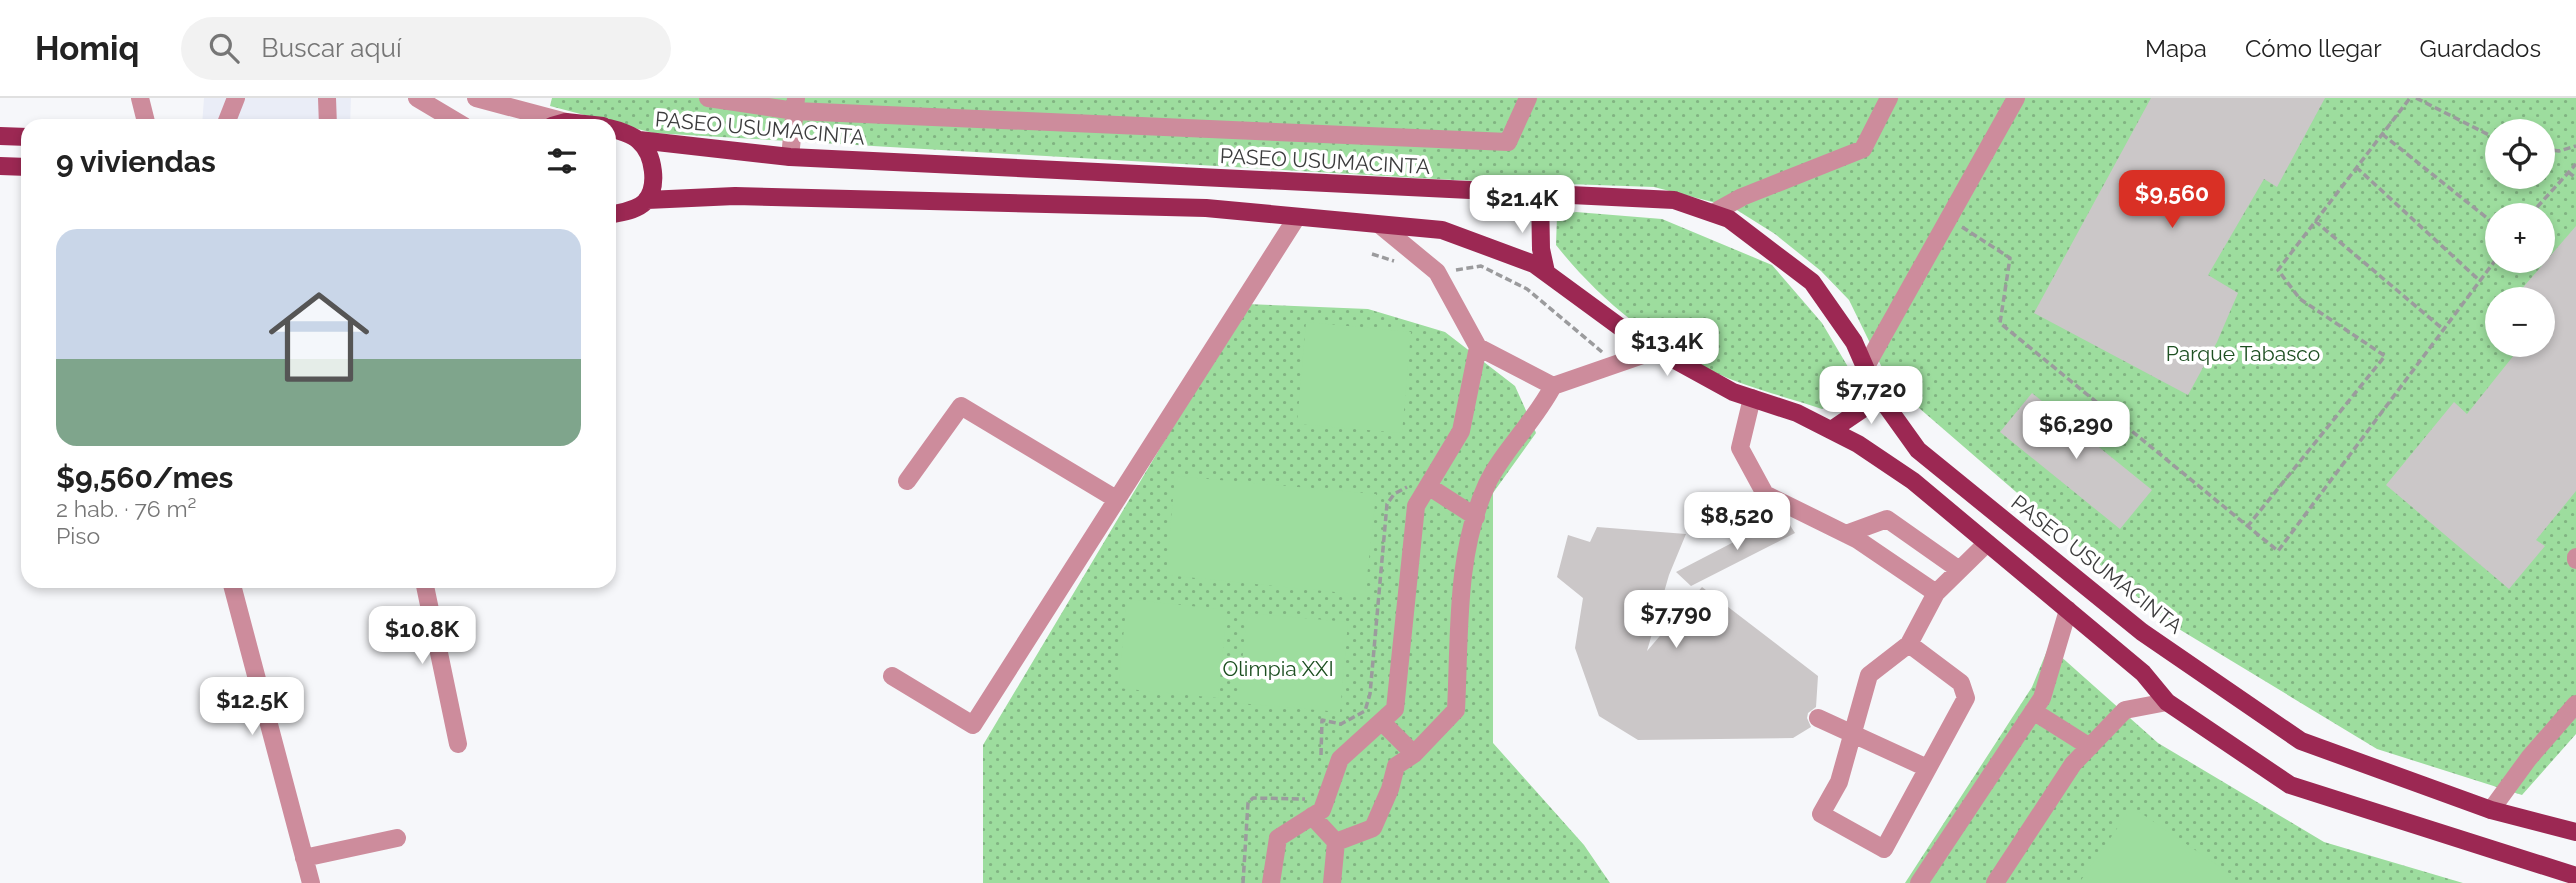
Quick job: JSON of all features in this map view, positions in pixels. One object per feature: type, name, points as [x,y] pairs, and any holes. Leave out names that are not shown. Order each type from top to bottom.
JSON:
[{"type":"main road","name":"PASEO USUMACINTA","points":[[616,131],[639,141],[790,157],[1674,201],[1713,213],[1729,219],[1812,282],[1854,342],[1875,390],[1918,450],[2142,632],[2301,741],[2491,810],[2576,832]]},
{"type":"main road","points":[[0,136],[21,137]]},
{"type":"main road","points":[[616,213],[639,207],[647,200],[653,174],[651,162],[639,141]]},
{"type":"main road","points":[[0,166],[21,167]]},
{"type":"main road","points":[[1540,194],[1542,249],[1546,272]]},
{"type":"main road","points":[[647,200],[735,196],[1206,208],[1442,230],[1534,264],[1657,350],[1733,391],[1833,429],[1913,481],[2143,673],[2168,702],[2291,785],[2576,876]]},
{"type":"main road","points":[[1833,429],[1861,410],[1875,390]]},
{"type":"street","points":[[139,98],[145,119]]},
{"type":"street","points":[[228,119],[236,98]]},
{"type":"street","points":[[327,98],[328,119]]},
{"type":"street","points":[[417,98],[452,119]]},
{"type":"street","points":[[476,98],[543,119]]},
{"type":"street","points":[[708,98],[796,105],[1507,142],[1528,98]]},
{"type":"street","points":[[1713,213],[1742,197],[1863,149],[1889,98]]},
{"type":"street","points":[[1866,368],[2016,98]]},
{"type":"street","points":[[790,157],[796,105]]},
{"type":"street","points":[[892,676],[973,725],[1297,217]]},
{"type":"street","points":[[1380,225],[1437,272],[1478,347],[1553,386]]},
{"type":"street","points":[[1311,807],[1321,810],[1340,760],[1395,709],[1416,506],[1421,482],[1461,431],[1478,347]]},
{"type":"street","points":[[1336,842],[1373,828],[1390,789],[1396,766],[1414,754],[1456,710],[1465,548],[1488,482],[1542,408],[1553,386],[1657,350]]},
{"type":"street","points":[[1752,398],[1740,447],[1765,494],[1846,534],[1936,593]]},
{"type":"street","points":[[907,481],[961,406],[1116,499]]},
{"type":"street","points":[[1421,482],[1476,517]]},
{"type":"street","points":[[1846,534],[1887,519],[1958,569]]},
{"type":"street","points":[[1909,644],[1961,683],[1966,698],[1951,731],[1927,768],[1884,849],[1821,814],[1839,782],[1869,675],[1909,644],[1936,593],[1987,543]]},
{"type":"street","points":[[233,588],[311,883]]},
{"type":"street","points":[[425,588],[458,744]]},
{"type":"street","points":[[1919,883],[2042,698],[2068,610]]},
{"type":"street","points":[[1995,883],[2073,764],[2125,710],[2168,702]]},
{"type":"street","points":[[2033,711],[2090,747]]},
{"type":"street","points":[[2491,810],[2529,758],[2575,711]]},
{"type":"street","points":[[1818,718],[1853,737],[1927,768]]},
{"type":"street","points":[[1382,722],[1414,754]]},
{"type":"street","points":[[1311,807],[1336,842],[1332,883]]},
{"type":"street","points":[[1270,883],[1278,838],[1311,807]]},
{"type":"street","points":[[304,858],[397,838]]},
{"type":"path","points":[[2248,527],[2385,356],[2300,299],[2278,270],[2410,98]]},
{"type":"path","points":[[2416,98],[2485,133]]},
{"type":"path","points":[[2382,134],[2485,216]]},
{"type":"path","points":[[2555,150],[2576,146]]},
{"type":"path","points":[[2541,203],[2576,164]]},
{"type":"path","points":[[2356,167],[2480,281]]},
{"type":"path","points":[[2568,172],[2576,178]]},
{"type":"path","points":[[1949,219],[2010,258],[2000,323],[2278,551],[2486,273]]},
{"type":"path","points":[[2315,221],[2444,330]]},
{"type":"path","points":[[1372,254],[1397,262]]},
{"type":"path","points":[[1437,272],[1481,266],[1527,289],[1616,364]]},
{"type":"path","points":[[1322,759],[1321,720],[1341,724],[1365,711],[1370,694],[1387,504],[1421,482]]},
{"type":"path","points":[[1243,883],[1248,803],[1253,798],[1311,807]]},
{"type":"shaded area","points":[[204,98],[351,98],[350,119],[202,119]]},
{"type":"green space","name":"Parque Tabasco","points":[[552,98],[2576,98],[2576,734],[2522,795],[2377,749],[2164,620],[1889,382],[1849,300],[1821,271],[1775,234],[1732,207],[1654,187],[1454,180],[653,133],[616,123],[616,119],[600,119],[550,106]]},
{"type":"green space","points":[[1576,212],[1662,219],[1772,265],[1822,323],[1851,372],[1847,396],[1822,409],[1740,383],[1670,348],[1608,301],[1556,245],[1557,216]]},
{"type":"green space","name":"Olimpia XXI","points":[[1246,304],[1368,309],[1445,332],[1515,386],[1536,433],[1493,493],[1493,743],[1584,845],[1610,883],[983,883],[983,745]]},
{"type":"green space","points":[[1306,322],[1411,332],[1402,433],[1297,424]]},
{"type":"green space","points":[[1175,476],[1376,494],[1365,595],[1166,575]]},
{"type":"green space","points":[[1127,599],[1227,610],[1218,698],[1118,688]]},
{"type":"green space","points":[[1247,613],[1348,622],[1340,712],[1238,703]]},
{"type":"green space","points":[[2049,646],[2158,743],[2324,842],[2463,883],[1905,883],[2032,687]]},
{"type":"green space","points":[[2132,807],[2223,869],[2235,883],[2079,883]]},
{"type":"building","points":[[2151,98],[2325,98],[2277,187],[2264,179],[2208,275],[2238,293],[2217,342],[2188,395],[2034,313]]},
{"type":"building","points":[[2576,226],[2576,491],[2536,540],[2545,546],[2509,589],[2386,485],[2454,402],[2467,414],[2512,357],[2555,357],[2555,287],[2523,287],[2535,273],[2555,273],[2555,250]]},
{"type":"building","points":[[2032,393],[2152,490],[2120,529],[2000,432]]},
{"type":"building","points":[[1784,516],[1795,533],[1691,586],[1676,572]]},
{"type":"building","points":[[1597,527],[1686,534],[1669,575],[1647,651],[1702,587],[1818,676],[1816,707],[1808,713],[1807,718],[1811,727],[1793,738],[1638,740],[1599,716],[1575,648],[1583,598],[1557,577],[1568,535],[1590,542]]}]
